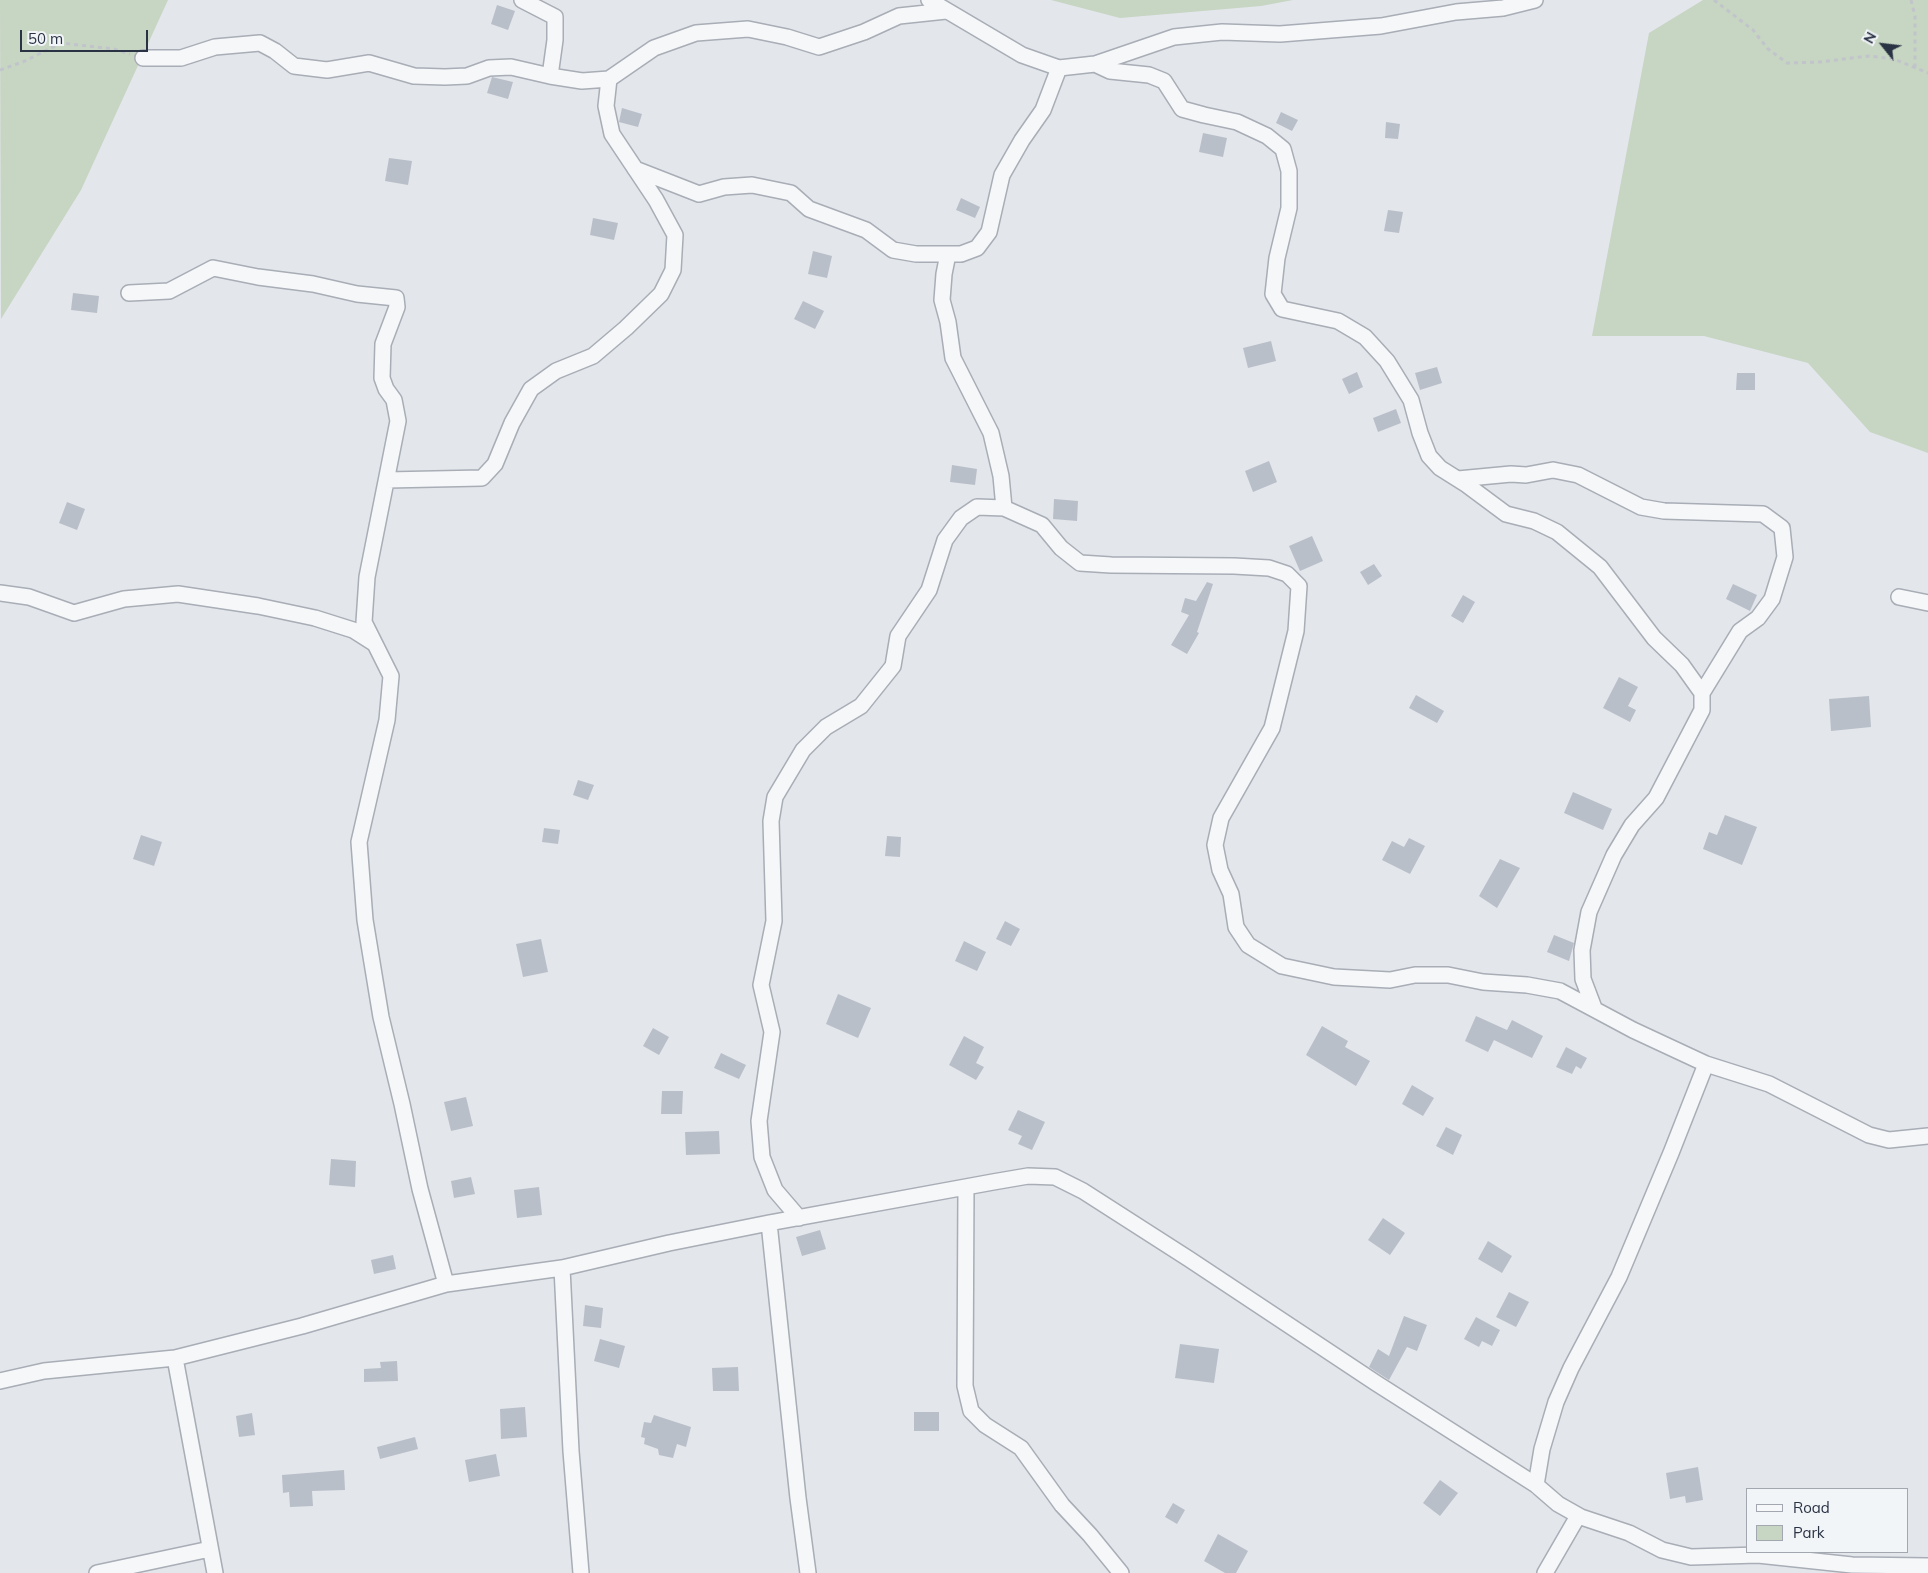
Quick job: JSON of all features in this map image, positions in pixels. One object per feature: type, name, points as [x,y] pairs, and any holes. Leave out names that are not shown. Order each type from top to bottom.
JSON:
[{"type":"street","points":[[522,0],[556,17],[550,76]]},
{"type":"street","points":[[928,0],[1022,55],[1058,68],[1095,64],[1174,37],[1222,32],[1280,34],[1381,26],[1456,12],[1503,8],[1536,0]]},
{"type":"street","points":[[142,58],[181,58],[215,46],[260,43],[275,51],[294,66],[327,70],[370,63],[414,76],[444,77],[467,76],[489,68],[511,67],[582,81],[609,79],[654,48],[696,33],[748,29],[819,46],[864,32],[898,16],[946,11]]},
{"type":"street","points":[[1095,64],[1110,71],[1149,74],[1164,82],[1182,109],[1237,122],[1268,136],[1283,149],[1289,171],[1289,208],[1277,258],[1272,294],[1282,309],[1338,321],[1365,336],[1387,361],[1411,400],[1420,433],[1429,456],[1440,468],[1506,514],[1534,521],[1557,532],[1600,567],[1654,638],[1682,665],[1702,693]]},
{"type":"street","points":[[635,169],[699,194],[724,187],[752,186],[791,193],[809,209],[866,230],[893,250],[916,254],[961,254],[977,248],[989,232],[1002,175],[1022,140],[1043,110],[1058,68]]},
{"type":"street","points":[[387,480],[482,478],[495,464],[512,424],[531,389],[556,371],[592,356],[626,328],[661,294],[673,270],[675,235],[656,200],[612,134],[606,106],[609,79]]},
{"type":"street","points":[[948,254],[942,300],[948,322],[953,358],[991,433],[1002,476],[1004,508]]},
{"type":"street","points":[[129,293],[169,290],[213,268],[258,277],[313,284],[357,294],[396,298],[398,307],[383,344],[382,378],[386,389],[394,400],[398,421],[367,577],[364,622],[391,676],[387,720],[359,842],[365,920],[381,1017],[420,1189],[446,1284]]},
{"type":"street","points":[[1458,479],[1511,474],[1526,475],[1553,470],[1578,475],[1641,507],[1664,511],[1763,514],[1782,528],[1785,557],[1772,599],[1758,618],[1740,631],[1702,693],[1702,710],[1656,798],[1632,824],[1614,855],[1589,912],[1582,950],[1583,979],[1594,1008]]},
{"type":"street","points":[[799,1218],[775,1190],[762,1157],[759,1121],[772,1032],[762,985],[774,921],[771,821],[775,797],[803,750],[826,727],[861,706],[893,666],[898,636],[929,590],[945,540],[961,518],[977,507],[1004,508],[1042,525],[1060,548],[1080,563],[1269,568],[1287,574],[1299,586],[1296,631],[1272,728],[1221,818],[1214,845],[1220,870],[1231,894],[1236,927],[1248,946],[1282,966],[1334,977],[1390,980],[1414,975],[1448,974],[1483,982],[1527,985],[1560,991],[1633,1030],[1706,1064],[1769,1084],[1869,1135],[1889,1140],[1928,1136]]},
{"type":"street","points":[[0,593],[29,597],[74,613],[124,600],[178,594],[258,606],[315,618],[353,630],[375,644]]},
{"type":"street","points":[[1899,597],[1928,603]]},
{"type":"street","points":[[1536,1485],[1542,1449],[1556,1402],[1571,1368],[1619,1277],[1665,1169],[1706,1064]]},
{"type":"street","points":[[0,1381],[44,1371],[174,1358],[302,1326],[446,1284],[562,1268],[669,1243],[770,1223],[1028,1176],[1055,1177],[1083,1191],[1376,1383],[1536,1485],[1558,1504],[1578,1516],[1629,1533],[1662,1550],[1691,1557],[1758,1555],[1852,1565],[1928,1566]]},
{"type":"street","points":[[966,1188],[965,1386],[971,1411],[985,1425],[1021,1448],[1062,1505],[1090,1534],[1121,1573]]},
{"type":"street","points":[[770,1223],[798,1498],[808,1573]]},
{"type":"street","points":[[562,1268],[571,1452],[581,1573]]},
{"type":"street","points":[[174,1358],[215,1573]]},
{"type":"street","points":[[1545,1573],[1578,1516]]},
{"type":"street","points":[[97,1573],[210,1549]]},
{"type":"path","points":[[1714,0],[1753,30],[1768,49],[1787,63],[1819,62],[1869,56],[1894,59],[1928,73]]},
{"type":"path","points":[[1911,0],[1915,16],[1915,68]]},
{"type":"path","points":[[0,70],[61,43],[114,49],[142,58]]},
{"type":"green space","points":[[0,0],[168,0],[81,190],[1,319]]},
{"type":"green space","points":[[1051,0],[1293,0],[1261,6],[1120,18]]},
{"type":"green space","points":[[1703,0],[1928,0],[1928,453],[1870,432],[1808,363],[1704,336],[1592,336],[1649,33]]},
{"type":"building","points":[[497,5],[515,11],[508,30],[491,24]]},
{"type":"building","points":[[492,77],[513,82],[508,99],[487,93]]},
{"type":"building","points":[[622,108],[642,114],[638,127],[619,122]]},
{"type":"building","points":[[1281,112],[1298,120],[1292,131],[1276,123]]},
{"type":"building","points":[[1386,122],[1400,124],[1398,139],[1385,138]]},
{"type":"building","points":[[1203,133],[1227,138],[1223,157],[1199,152]]},
{"type":"building","points":[[389,158],[412,161],[408,185],[385,181]]},
{"type":"building","points":[[961,198],[980,207],[975,218],[956,210]]},
{"type":"building","points":[[1388,210],[1403,212],[1399,233],[1384,231]]},
{"type":"building","points":[[593,218],[618,223],[614,240],[590,235]]},
{"type":"building","points":[[813,251],[832,256],[827,278],[808,274]]},
{"type":"building","points":[[73,293],[99,296],[97,313],[71,310]]},
{"type":"building","points":[[803,301],[824,311],[815,329],[794,319]]},
{"type":"building","points":[[1271,341],[1276,361],[1248,368],[1243,348]]},
{"type":"building","points":[[1437,367],[1442,383],[1420,390],[1415,373]]},
{"type":"building","points":[[1357,372],[1363,387],[1349,394],[1342,379]]},
{"type":"building","points":[[1737,373],[1755,373],[1755,390],[1736,390]]},
{"type":"building","points":[[1396,409],[1401,423],[1378,432],[1373,418]]},
{"type":"building","points":[[1269,461],[1277,482],[1253,492],[1245,471]]},
{"type":"building","points":[[952,465],[977,469],[975,485],[950,482]]},
{"type":"building","points":[[1054,499],[1078,501],[1077,521],[1053,519]]},
{"type":"building","points":[[67,502],[85,509],[77,530],[59,523]]},
{"type":"building","points":[[1312,536],[1323,561],[1300,571],[1289,546]]},
{"type":"building","points":[[1374,564],[1382,576],[1368,585],[1360,572]]},
{"type":"building","points":[[1207,582],[1213,584],[1197,632],[1199,633],[1187,654],[1171,645],[1189,615],[1181,612],[1185,598],[1196,601]]},
{"type":"building","points":[[1733,584],[1757,595],[1750,611],[1726,599]]},
{"type":"building","points":[[1463,595],[1475,602],[1463,623],[1451,616]]},
{"type":"building","points":[[1619,677],[1638,687],[1628,706],[1636,710],[1630,722],[1603,708]]},
{"type":"building","points":[[1416,695],[1444,711],[1437,723],[1409,708]]},
{"type":"building","points":[[1869,696],[1871,727],[1831,731],[1829,699]]},
{"type":"building","points":[[578,780],[594,785],[588,800],[573,795]]},
{"type":"building","points":[[1573,792],[1612,809],[1603,830],[1564,813]]},
{"type":"building","points":[[1725,815],[1757,827],[1742,865],[1703,849],[1709,832],[1717,835]]},
{"type":"building","points":[[544,828],[560,830],[558,844],[542,842]]},
{"type":"building","points":[[141,835],[162,842],[154,866],[133,859]]},
{"type":"building","points":[[887,836],[901,837],[900,857],[885,856]]},
{"type":"building","points":[[1409,838],[1425,846],[1410,874],[1382,860],[1392,841],[1404,847]]},
{"type":"building","points":[[1500,859],[1520,868],[1497,908],[1479,896]]},
{"type":"building","points":[[1005,921],[1020,929],[1011,946],[996,939]]},
{"type":"building","points":[[1554,935],[1574,943],[1569,961],[1547,952]]},
{"type":"building","points":[[541,939],[548,972],[523,977],[516,944]]},
{"type":"building","points":[[964,941],[986,952],[977,971],[955,961]]},
{"type":"building","points":[[838,994],[871,1008],[858,1038],[826,1024]]},
{"type":"building","points":[[1476,1016],[1507,1030],[1512,1020],[1543,1036],[1532,1058],[1494,1040],[1488,1052],[1465,1041]]},
{"type":"building","points":[[1322,1026],[1348,1041],[1345,1047],[1370,1061],[1356,1086],[1306,1055]]},
{"type":"building","points":[[653,1028],[669,1037],[659,1055],[643,1046]]},
{"type":"building","points":[[964,1036],[984,1047],[976,1063],[984,1067],[976,1080],[949,1065]]},
{"type":"building","points":[[1566,1047],[1587,1058],[1581,1069],[1576,1066],[1572,1074],[1556,1067]]},
{"type":"building","points":[[721,1053],[746,1065],[739,1079],[714,1068]]},
{"type":"building","points":[[1412,1085],[1434,1098],[1423,1116],[1402,1104]]},
{"type":"building","points":[[662,1091],[683,1091],[682,1114],[661,1114]]},
{"type":"building","points":[[466,1097],[473,1126],[451,1131],[444,1102]]},
{"type":"building","points":[[1018,1110],[1045,1122],[1032,1150],[1018,1144],[1022,1136],[1008,1130]]},
{"type":"building","points":[[1446,1127],[1462,1135],[1453,1155],[1436,1146]]},
{"type":"building","points":[[719,1131],[720,1154],[686,1155],[685,1132]]},
{"type":"building","points":[[331,1159],[356,1161],[355,1187],[329,1185]]},
{"type":"building","points":[[471,1177],[475,1194],[454,1198],[451,1181]]},
{"type":"building","points":[[539,1187],[542,1215],[517,1218],[514,1190]]},
{"type":"building","points":[[1383,1218],[1405,1233],[1390,1255],[1368,1240]]},
{"type":"building","points":[[820,1230],[826,1249],[802,1256],[796,1237]]},
{"type":"building","points":[[1488,1241],[1512,1256],[1502,1273],[1478,1259]]},
{"type":"building","points":[[393,1255],[396,1269],[374,1274],[371,1260]]},
{"type":"building","points":[[1509,1292],[1529,1302],[1516,1327],[1496,1317]]},
{"type":"building","points":[[585,1305],[603,1308],[601,1328],[583,1326]]},
{"type":"building","points":[[1404,1316],[1427,1325],[1417,1351],[1407,1347],[1389,1380],[1369,1367],[1378,1349],[1389,1356]]},
{"type":"building","points":[[1476,1317],[1500,1330],[1492,1346],[1482,1341],[1479,1347],[1464,1339]]},
{"type":"building","points":[[600,1339],[625,1346],[619,1368],[594,1361]]},
{"type":"building","points":[[1180,1344],[1219,1349],[1214,1383],[1175,1378]]},
{"type":"building","points":[[397,1361],[398,1381],[364,1382],[364,1369],[381,1368],[380,1362]]},
{"type":"building","points":[[738,1367],[739,1391],[713,1391],[712,1368]]},
{"type":"building","points":[[525,1407],[527,1437],[501,1439],[500,1409]]},
{"type":"building","points":[[914,1412],[939,1412],[939,1431],[914,1431]]},
{"type":"building","points":[[252,1413],[255,1435],[239,1437],[236,1416]]},
{"type":"building","points":[[654,1415],[691,1427],[686,1447],[677,1444],[673,1458],[659,1455],[658,1449],[644,1444],[645,1438],[641,1437],[644,1422],[651,1423]]},
{"type":"building","points":[[415,1437],[418,1449],[380,1459],[377,1447]]},
{"type":"building","points":[[496,1454],[500,1476],[469,1482],[465,1460]]},
{"type":"building","points":[[1698,1467],[1703,1500],[1686,1503],[1685,1496],[1670,1499],[1666,1473]]},
{"type":"building","points":[[344,1470],[345,1490],[312,1491],[313,1506],[290,1507],[289,1492],[283,1493],[282,1475]]},
{"type":"building","points":[[1440,1480],[1458,1493],[1440,1516],[1423,1503]]},
{"type":"building","points":[[1173,1503],[1185,1510],[1177,1524],[1165,1517]]},
{"type":"building","points":[[1218,1534],[1248,1551],[1236,1573],[1225,1573],[1204,1561]]}]
